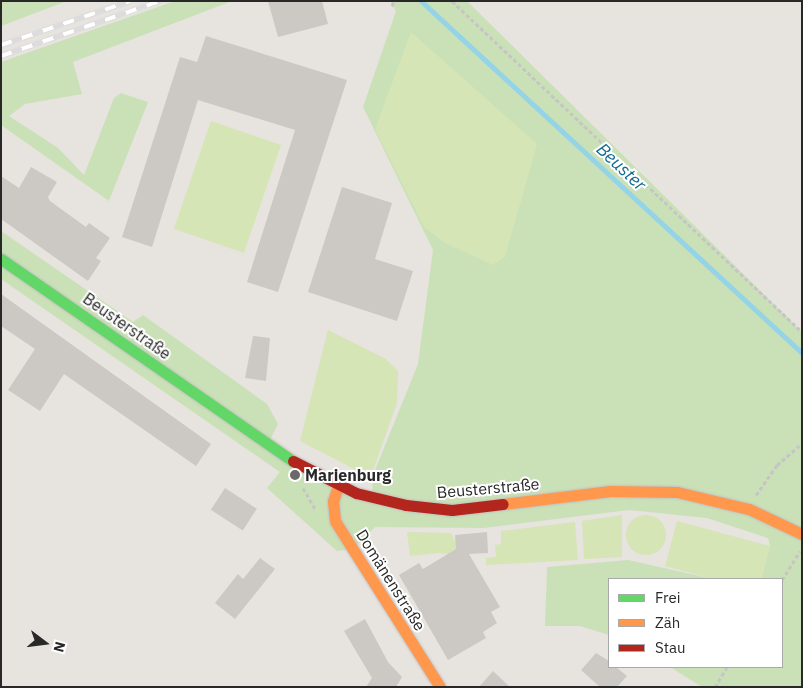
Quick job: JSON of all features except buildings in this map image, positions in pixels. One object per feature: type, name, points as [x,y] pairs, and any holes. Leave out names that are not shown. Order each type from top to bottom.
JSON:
[{"type":"street","name":"Beusterstraße","points":[[1,259],[268,444],[338,486],[371,498],[426,509],[490,507],[635,490],[677,492],[750,509],[802,534]]},
{"type":"street","name":"Domänenstraße","points":[[338,486],[333,501],[335,521],[440,687]]},
{"type":"path","points":[[392,6],[394,1]]},
{"type":"path","points":[[452,1],[802,332]]},
{"type":"path","points":[[750,509],[762,482],[802,443]]},
{"type":"path","points":[[783,578],[802,549]]},
{"type":"path","points":[[715,687],[726,668]]},
{"type":"green space","points":[[1,1],[67,1],[1,26]]},
{"type":"green space","points":[[175,1],[232,1],[73,62],[82,94],[25,104],[9,116],[58,148],[84,175],[114,98],[121,93],[148,102],[109,201],[1,125],[1,62]]},
{"type":"green space","points":[[390,1],[467,1],[802,332],[802,687],[702,687],[672,668],[783,668],[783,578],[761,578],[770,546],[768,538],[707,518],[629,510],[484,528],[375,527],[353,549],[337,551],[267,488],[280,472],[1,279],[1,231],[133,322],[143,315],[267,404],[278,424],[268,444],[372,498],[373,475],[418,364],[433,250],[363,107],[396,11]]},
{"type":"green space","points":[[411,32],[537,144],[505,257],[493,265],[445,243],[424,227],[375,129]]},
{"type":"green space","points":[[211,121],[281,145],[244,253],[174,229]]},
{"type":"green space","points":[[328,330],[386,359],[398,371],[397,403],[372,473],[356,470],[300,441]]},
{"type":"green space","points":[[622,515],[622,557],[584,559],[582,521]]},
{"type":"green space","points":[[646,515],[660,521],[666,535],[660,549],[646,555],[632,549],[626,535],[632,521]]},
{"type":"green space","points":[[677,521],[770,546],[761,578],[709,578],[665,566]]},
{"type":"green space","points":[[575,522],[578,560],[486,565],[486,558],[496,557],[495,545],[501,544],[501,531]]},
{"type":"green space","points":[[407,532],[451,533],[463,556],[439,553],[410,556]]},
{"type":"green space","points":[[628,560],[709,578],[608,578],[608,635],[580,626],[545,626],[547,567]]},
{"type":"waterway","name":"Beuster","points":[[421,1],[802,353]]},
{"type":"railway","points":[[1,45],[130,1]]},
{"type":"railway","points":[[1,56],[160,1]]},
{"type":"traffic: fast","points":[[1,259],[293,461]]},
{"type":"traffic: slow","points":[[338,486],[333,501],[335,521],[440,687]]},
{"type":"traffic: slow","points":[[503,504],[610,491],[677,492],[749,509],[802,534]]},
{"type":"traffic: jam","points":[[293,461],[356,493],[406,505],[452,510],[503,504]]},
{"type":"place","name":"Marienburg","points":[[295,475]]}]
